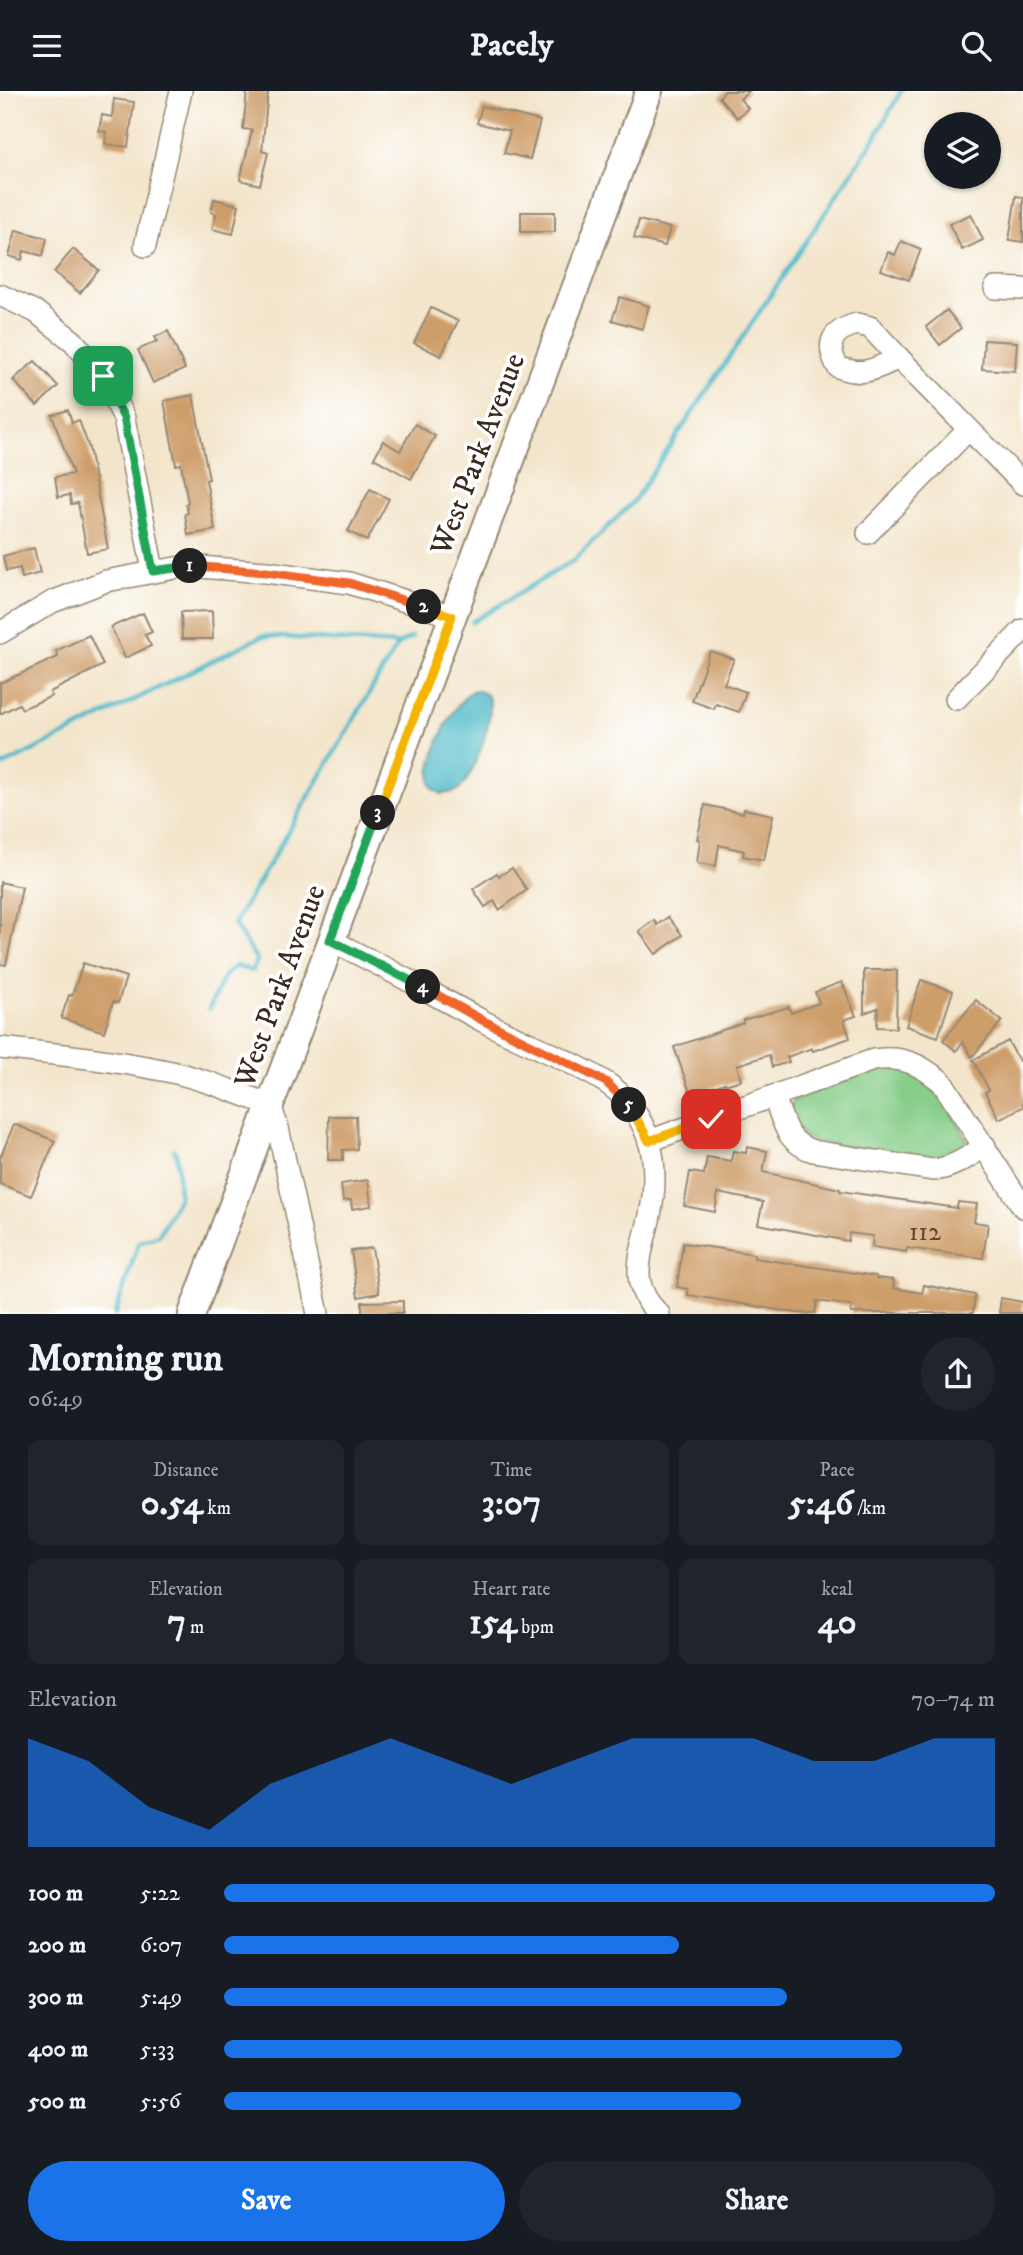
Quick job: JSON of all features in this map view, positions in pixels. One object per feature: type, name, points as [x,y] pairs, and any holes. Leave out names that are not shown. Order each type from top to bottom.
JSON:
[{"type":"main road","name":"West Park Avenue","points":[[192,1314],[649,91]]},
{"type":"street","points":[[145,246],[181,91]]},
{"type":"street","points":[[995,288],[1023,289]]},
{"type":"street","points":[[0,295],[36,312],[73,341],[103,376],[124,418],[153,571]]},
{"type":"street","points":[[899,358],[1023,484]]},
{"type":"street","points":[[868,533],[968,430]]},
{"type":"street","points":[[0,632],[52,603],[106,581],[186,566],[266,572],[349,583],[452,616]]},
{"type":"street","points":[[956,699],[1023,630]]},
{"type":"street","points":[[330,940],[606,1082],[626,1100],[649,1141],[654,1182],[651,1213],[638,1261],[640,1282],[648,1301],[659,1314]]},
{"type":"street","points":[[0,1048],[164,1070],[208,1082],[270,1105],[278,1128],[318,1314]]},
{"type":"street","points":[[649,1141],[873,1061],[888,1058],[909,1061],[924,1067],[942,1082],[1023,1207]]},
{"type":"street","points":[[774,1097],[789,1137],[799,1146],[813,1151],[933,1170],[961,1162],[985,1146]]},
{"type":"green space","points":[[887,1068],[916,1075],[945,1102],[967,1139],[960,1153],[938,1161],[817,1142],[804,1136],[794,1126],[790,1114],[794,1100],[866,1072]]},
{"type":"water","points":[[474,690],[487,695],[490,705],[482,745],[464,784],[456,791],[442,794],[431,783],[437,746],[450,718],[466,696]]},
{"type":"building","points":[[247,91],[268,92],[262,151],[268,153],[260,185],[240,180],[252,130],[243,129]]},
{"type":"building","points":[[725,91],[749,91],[740,99],[748,108],[737,118],[719,97]]},
{"type":"building","points":[[114,99],[134,102],[128,147],[105,144],[106,132],[99,131],[102,115],[112,117]]},
{"type":"building","points":[[482,106],[540,121],[530,159],[504,153],[510,131],[477,123]]},
{"type":"building","points":[[1016,196],[1023,197],[1023,242],[1009,240]]},
{"type":"building","points":[[214,199],[239,205],[233,234],[212,229],[216,214],[211,212]]},
{"type":"building","points":[[521,212],[555,212],[555,232],[521,232]]},
{"type":"building","points":[[971,214],[983,240],[962,250],[949,224]]},
{"type":"building","points":[[639,220],[670,228],[665,246],[634,238]]},
{"type":"building","points":[[16,230],[47,238],[43,256],[24,251],[22,260],[9,256]]},
{"type":"building","points":[[901,241],[921,249],[909,280],[881,270],[888,252],[895,255]]},
{"type":"building","points":[[73,249],[99,270],[80,293],[54,272]]},
{"type":"building","points":[[620,297],[649,306],[642,329],[612,320]]},
{"type":"building","points":[[431,308],[458,321],[441,356],[414,343]]},
{"type":"building","points":[[947,310],[961,328],[940,345],[926,327]]},
{"type":"building","points":[[168,331],[185,369],[153,383],[138,350],[157,341],[155,337]]},
{"type":"building","points":[[984,340],[1017,342],[1015,371],[982,369]]},
{"type":"building","points":[[35,361],[58,386],[37,406],[13,380]]},
{"type":"building","points":[[193,395],[209,479],[206,480],[215,530],[188,535],[185,514],[188,513],[188,503],[181,464],[176,465],[164,401]]},
{"type":"building","points":[[68,410],[72,423],[79,420],[89,448],[108,549],[87,553],[78,503],[71,504],[70,495],[58,497],[55,477],[73,474],[52,415]]},
{"type":"building","points":[[415,424],[435,436],[411,479],[374,458],[383,441],[400,451]]},
{"type":"building","points":[[370,489],[389,499],[367,541],[348,531]]},
{"type":"building","points":[[34,548],[40,573],[22,578],[20,568],[6,571],[3,556]]},
{"type":"building","points":[[212,611],[213,639],[182,639],[181,612]]},
{"type":"building","points":[[143,613],[152,632],[145,635],[151,646],[125,658],[111,627]]},
{"type":"building","points":[[89,635],[103,665],[50,692],[52,696],[22,709],[19,704],[0,714],[0,683],[58,657],[56,651]]},
{"type":"building","points":[[710,651],[734,659],[724,684],[746,692],[739,712],[716,704],[714,709],[692,701]]},
{"type":"building","points":[[705,805],[743,813],[744,809],[773,815],[764,860],[743,856],[744,851],[719,845],[716,866],[697,863],[700,840],[697,839]]},
{"type":"building","points":[[512,868],[527,890],[499,910],[494,901],[485,907],[473,889],[497,873],[499,876]]},
{"type":"building","points":[[0,882],[22,887],[6,965],[0,964]]},
{"type":"building","points":[[668,917],[682,935],[656,954],[639,931],[654,920],[657,925]]},
{"type":"building","points":[[83,963],[126,977],[118,1003],[113,1002],[104,1032],[61,1018]]},
{"type":"building","points":[[864,970],[897,970],[896,1028],[877,1027],[878,1008],[864,1013]]},
{"type":"building","points":[[921,980],[953,991],[938,1037],[906,1026]]},
{"type":"building","points":[[842,982],[856,1016],[844,1020],[850,1038],[787,1057],[789,1062],[772,1067],[769,1055],[737,1065],[741,1080],[691,1095],[674,1047],[743,1023],[743,1020],[789,1007],[791,1013],[819,1003],[815,992]]},
{"type":"building","points":[[976,1000],[1002,1021],[972,1057],[963,1042],[956,1051],[943,1040]]},
{"type":"building","points":[[1008,1041],[1023,1068],[1023,1107],[999,1119],[985,1092],[989,1090],[973,1060]]},
{"type":"building","points":[[329,1116],[356,1116],[357,1149],[343,1150],[343,1160],[328,1160]]},
{"type":"building","points":[[14,1124],[55,1141],[31,1196],[0,1184],[0,1158]]},
{"type":"building","points":[[747,1147],[767,1151],[763,1172],[840,1191],[957,1208],[958,1202],[977,1204],[974,1222],[988,1224],[983,1258],[907,1248],[906,1252],[872,1247],[873,1236],[849,1233],[848,1241],[758,1224],[763,1202],[718,1193],[715,1212],[684,1206],[690,1172],[704,1174],[707,1157],[731,1161],[733,1151],[746,1153]]},
{"type":"building","points":[[368,1180],[371,1206],[352,1209],[351,1200],[343,1201],[341,1184]]},
{"type":"building","points":[[683,1243],[754,1254],[754,1258],[876,1276],[894,1280],[893,1288],[922,1293],[924,1285],[975,1295],[973,1313],[851,1313],[852,1306],[817,1301],[815,1313],[797,1313],[688,1295],[688,1289],[677,1287]]},
{"type":"building","points":[[372,1248],[379,1293],[358,1297],[351,1251]]},
{"type":"building","points":[[1001,1298],[1023,1302],[1023,1313],[999,1313]]},
{"type":"building","points":[[403,1301],[403,1313],[362,1313],[362,1302]]},
{"type":"waterway","points":[[472,622],[574,560],[633,502],[875,138],[901,91]]},
{"type":"waterway","points":[[0,767],[262,636],[398,644],[412,637]]},
{"type":"waterway","points":[[209,1009],[224,976],[236,966],[252,971],[257,960],[234,924],[398,644]]},
{"type":"waterway","points":[[115,1314],[139,1242],[159,1235],[179,1197],[177,1155],[174,1150]]},
{"type":"route","points":[[103,376],[124,418],[153,571],[186,566],[266,572],[349,583],[452,616],[330,940],[606,1082],[626,1100],[649,1141],[711,1119]]}]
